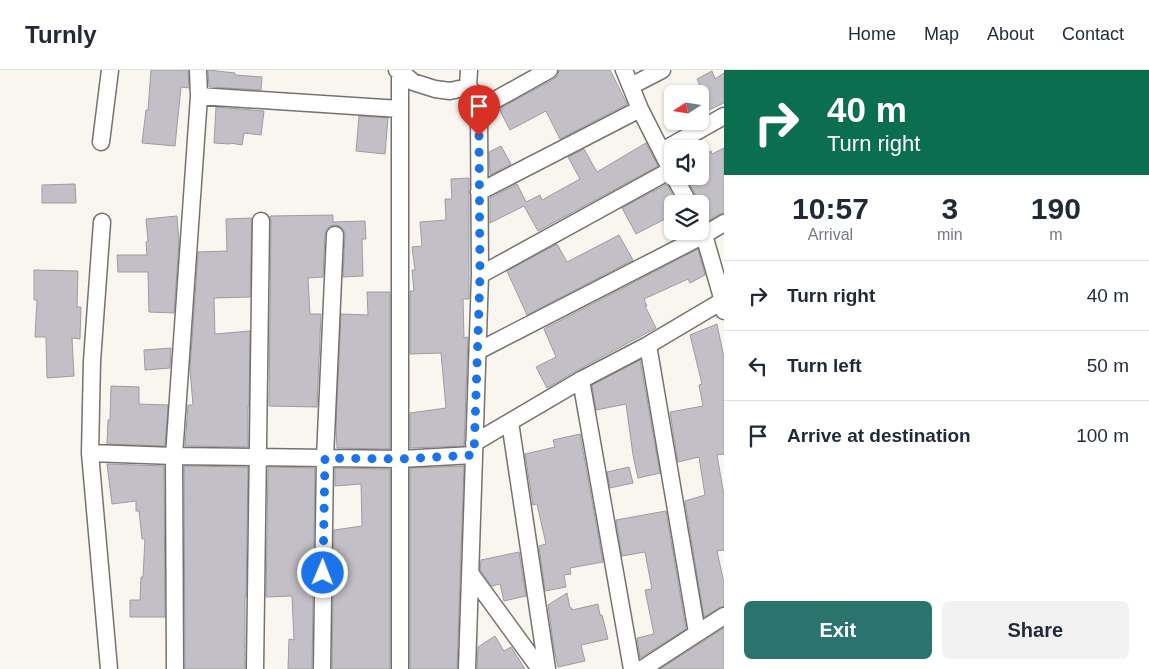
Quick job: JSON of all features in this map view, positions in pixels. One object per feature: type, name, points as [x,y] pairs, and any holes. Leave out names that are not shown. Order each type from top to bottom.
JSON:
[{"type":"street","points":[[102,142],[110,70]]},
{"type":"street","points":[[175,669],[174,456],[199,96],[198,70]]},
{"type":"street","points":[[469,70],[468,87],[486,105]]},
{"type":"street","points":[[467,669],[480,275],[479,117],[486,105],[549,70]]},
{"type":"street","points":[[624,70],[640,109],[664,155]]},
{"type":"street","points":[[631,86],[662,70]]},
{"type":"street","points":[[399,71],[413,82],[435,89],[450,91],[468,87]]},
{"type":"street","points":[[399,71],[400,669]]},
{"type":"street","points":[[199,96],[400,109]]},
{"type":"street","points":[[479,192],[640,109]]},
{"type":"street","points":[[662,151],[724,116]]},
{"type":"street","points":[[480,275],[664,178]]},
{"type":"street","points":[[255,669],[261,221]]},
{"type":"street","points":[[102,222],[92,361],[90,453],[110,669]]},
{"type":"street","points":[[709,228],[724,223]]},
{"type":"street","points":[[322,669],[325,458],[335,235]]},
{"type":"street","points":[[478,351],[683,240]]},
{"type":"street","points":[[90,453],[400,459],[474,449],[510,422],[581,380],[724,304],[705,240]]},
{"type":"street","points":[[648,345],[697,633]]},
{"type":"street","points":[[581,380],[632,669]]},
{"type":"street","points":[[510,422],[547,669]]},
{"type":"street","points":[[470,573],[540,669]]},
{"type":"street","points":[[642,669],[724,616]]},
{"type":"building","points":[[151,70],[188,70],[189,88],[181,87],[175,146],[142,143],[146,110],[148,110]]},
{"type":"building","points":[[208,70],[262,77],[261,90],[209,87]]},
{"type":"building","points":[[559,70],[610,70],[627,104],[560,139],[546,111],[510,130],[499,109],[554,79],[558,75]]},
{"type":"building","points":[[712,71],[715,79],[724,73],[724,103],[709,110],[709,85],[700,85],[697,79]]},
{"type":"building","points":[[216,107],[264,111],[261,135],[244,133],[242,145],[214,143]]},
{"type":"building","points":[[359,116],[388,118],[385,154],[356,151]]},
{"type":"building","points":[[646,143],[658,166],[538,231],[524,206],[490,223],[490,198],[517,184],[526,202],[540,195],[542,200],[580,179],[568,157],[584,149],[597,172]]},
{"type":"building","points":[[501,146],[511,164],[490,175],[489,152]]},
{"type":"building","points":[[724,148],[724,213],[709,220],[709,195],[696,195],[690,185],[709,185],[709,152],[711,151],[712,154]]},
{"type":"building","points":[[469,178],[469,299],[463,299],[464,338],[468,337],[464,446],[410,448],[410,413],[446,408],[441,353],[410,354],[410,291],[414,291],[412,270],[415,270],[412,247],[422,246],[420,222],[446,220],[445,199],[452,199],[451,179]]},
{"type":"building","points":[[75,184],[76,203],[42,203],[42,185]]},
{"type":"building","points":[[665,185],[668,185],[672,195],[664,195],[664,220],[636,234],[622,208]]},
{"type":"building","points":[[333,215],[333,222],[365,221],[366,239],[362,239],[363,276],[343,277],[344,231],[340,226],[330,226],[326,230],[325,235],[323,277],[308,278],[310,314],[321,314],[317,407],[269,406],[270,216]]},
{"type":"building","points":[[177,216],[179,242],[174,313],[149,312],[148,272],[118,272],[117,255],[147,255],[146,219]]},
{"type":"building","points":[[252,218],[250,297],[214,298],[215,334],[250,331],[248,447],[185,446],[188,405],[193,405],[190,370],[198,252],[227,251],[226,219]]},
{"type":"building","points":[[619,235],[633,260],[527,315],[507,271],[557,244],[567,262]]},
{"type":"building","points":[[698,249],[705,275],[690,283],[688,279],[644,299],[647,306],[645,306],[656,328],[547,388],[536,367],[556,357],[544,329]]},
{"type":"building","points":[[34,270],[78,271],[77,307],[81,307],[80,339],[72,338],[74,376],[47,378],[46,337],[35,337],[37,300],[34,300]]},
{"type":"building","points":[[367,292],[390,292],[390,449],[337,448],[336,427],[341,314],[368,315]]},
{"type":"building","points":[[717,324],[724,358],[724,454],[717,455],[724,495],[724,550],[717,551],[724,583],[724,606],[704,617],[685,501],[705,495],[699,457],[678,462],[670,412],[703,406],[699,385],[702,384],[690,335]]},
{"type":"building","points":[[171,348],[170,368],[145,370],[144,350]]},
{"type":"building","points":[[640,360],[660,473],[638,478],[626,404],[596,410],[592,385]]},
{"type":"building","points":[[111,386],[139,387],[139,404],[168,405],[165,446],[107,444]]},
{"type":"building","points":[[580,434],[603,562],[570,568],[571,574],[564,575],[566,587],[545,591],[539,546],[546,544],[537,504],[533,505],[525,454],[555,447],[553,440]]},
{"type":"building","points":[[107,464],[164,466],[165,617],[130,617],[130,600],[140,600],[145,539],[142,539],[139,511],[136,511],[136,501],[112,504]]},
{"type":"building","points":[[184,466],[248,467],[245,669],[185,669]]},
{"type":"building","points":[[464,466],[457,669],[410,669],[410,468]]},
{"type":"building","points":[[268,467],[315,468],[312,669],[288,669],[289,639],[294,640],[292,596],[266,597]]},
{"type":"building","points":[[629,467],[633,483],[610,488],[607,472]]},
{"type":"building","points":[[335,468],[390,469],[390,669],[332,669],[334,530],[362,526],[361,484],[335,486]]},
{"type":"building","points":[[666,511],[686,629],[640,658],[637,638],[654,634],[645,590],[652,589],[645,552],[622,556],[616,520]]},
{"type":"building","points":[[519,552],[526,596],[504,601],[500,584],[492,586],[480,570],[481,560]]},
{"type":"building","points":[[567,593],[572,610],[598,604],[608,639],[581,645],[585,661],[558,667],[548,605]]},
{"type":"building","points":[[724,628],[724,669],[660,669]]},
{"type":"building","points":[[495,636],[504,651],[511,647],[525,669],[477,669],[478,647]]},
{"type":"route","points":[[323,573],[325,458],[400,459],[474,455],[480,275],[479,136]]}]
